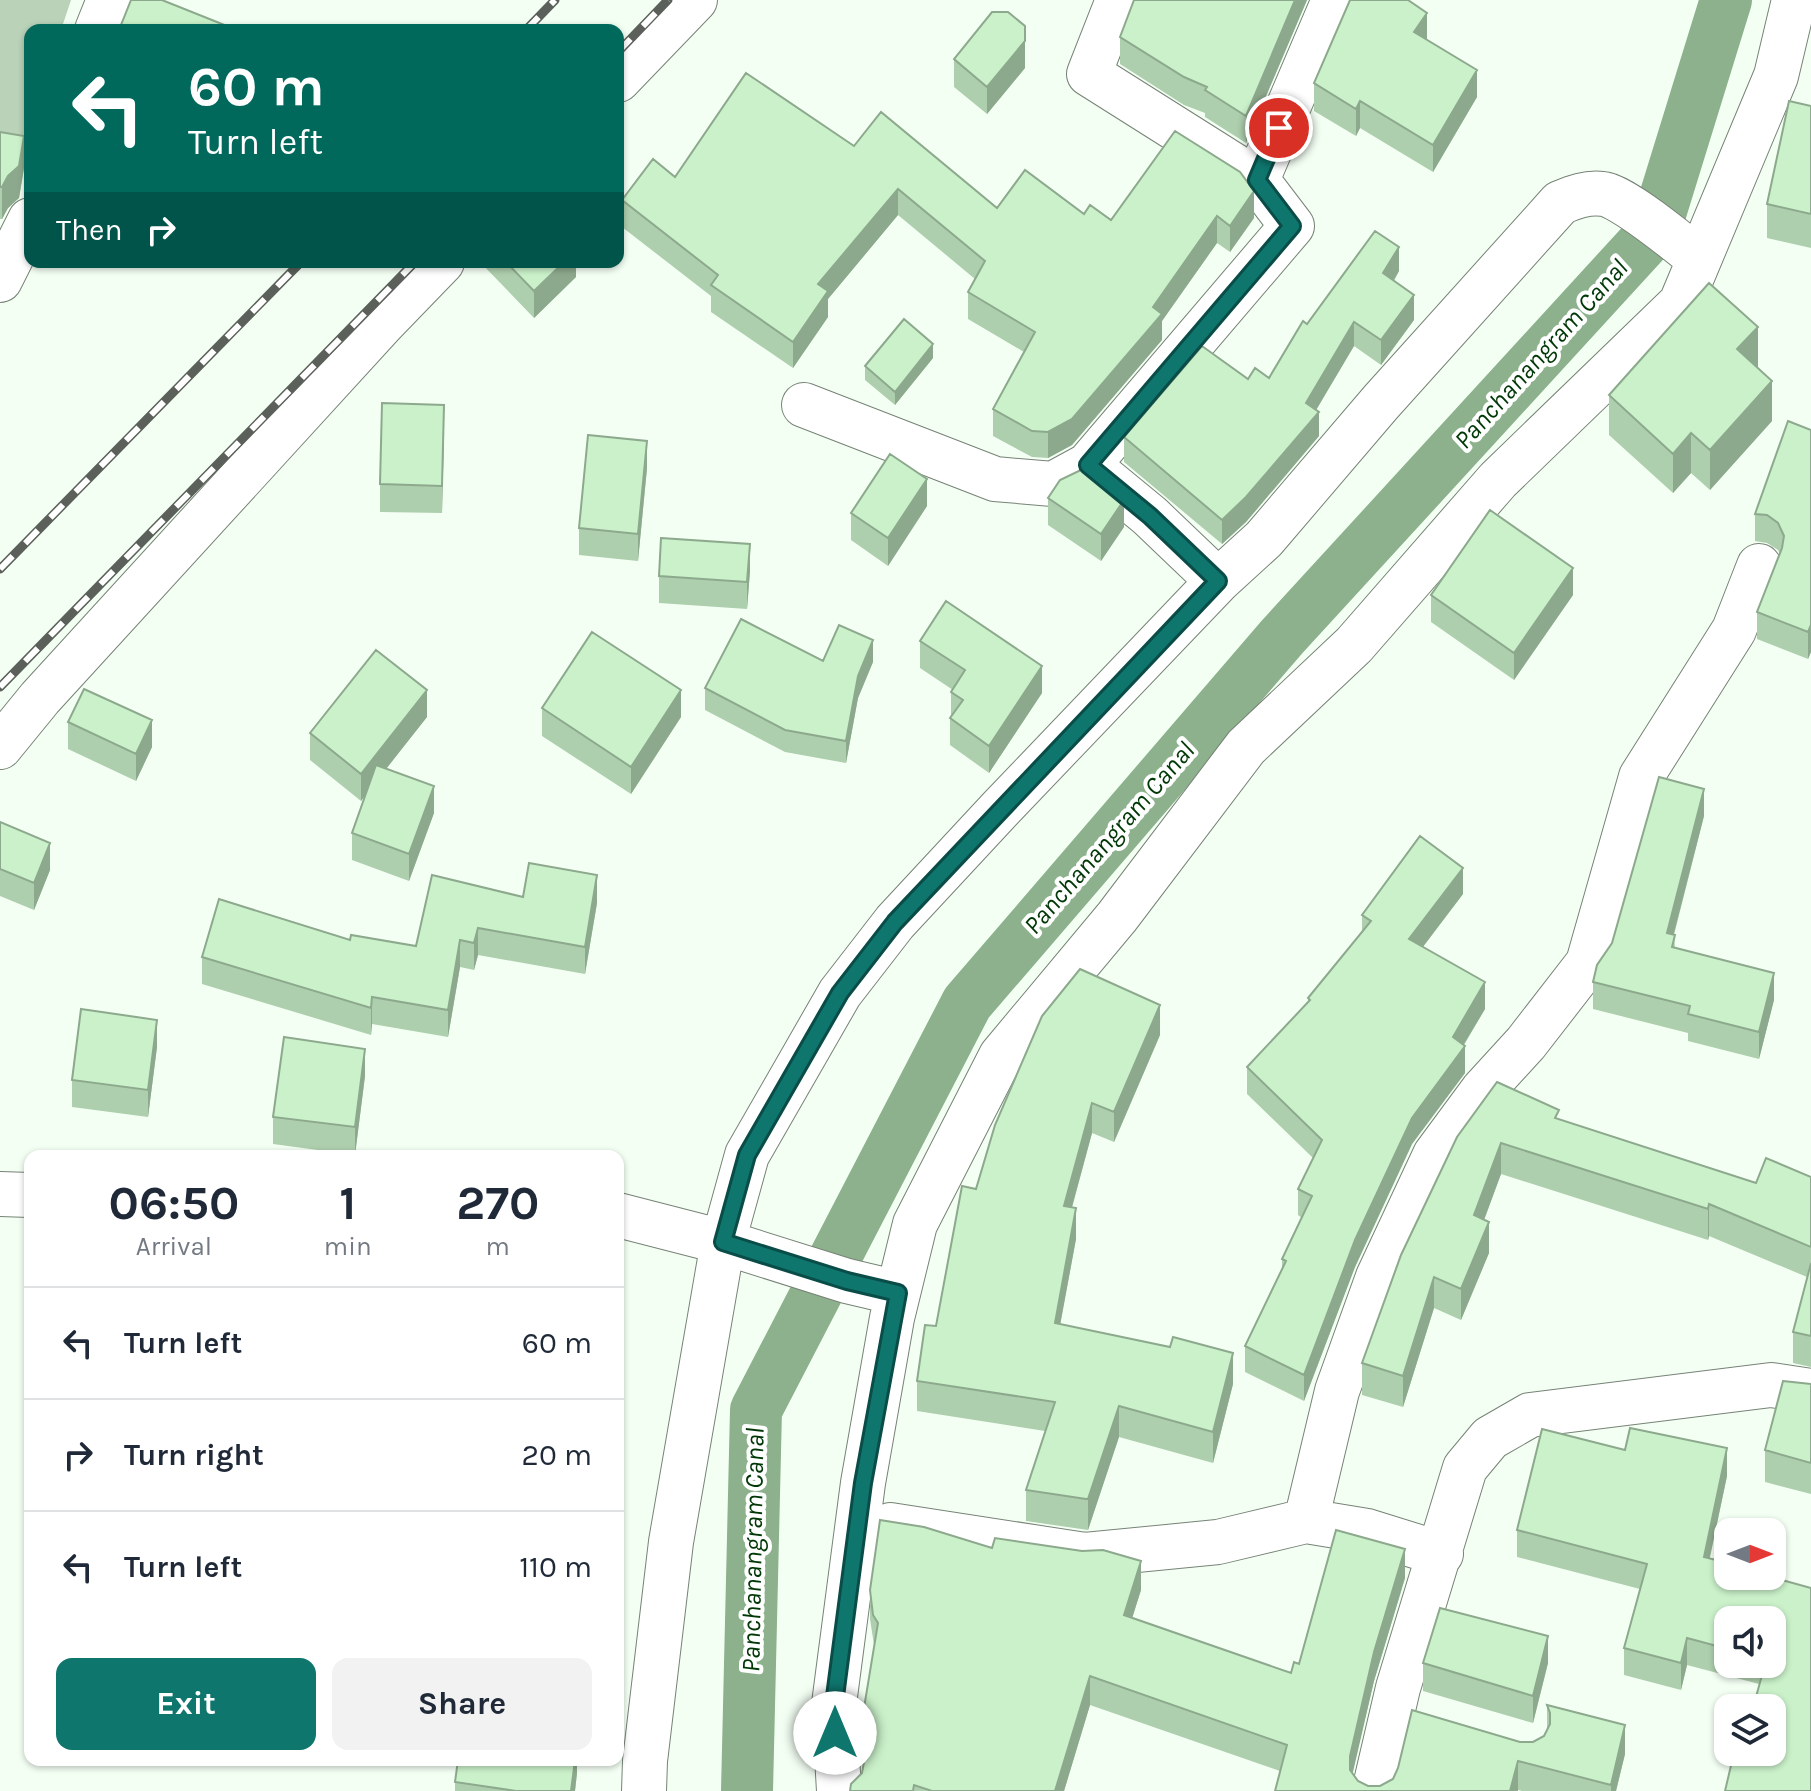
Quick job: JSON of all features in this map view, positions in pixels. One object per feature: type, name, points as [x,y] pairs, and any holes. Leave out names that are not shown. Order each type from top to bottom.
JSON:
[{"type":"street","points":[[99,24],[109,0]]},
{"type":"street","points":[[624,74],[695,0]]},
{"type":"street","points":[[804,405],[995,479],[1053,484],[1088,465],[1292,226],[1257,180],[1089,74],[1118,0]]},
{"type":"street","points":[[1257,180],[1334,0]]},
{"type":"street","points":[[839,1791],[834,1704],[858,1520],[898,1293],[915,1224],[1001,1056],[1117,917],[1246,747],[1354,645],[1498,480],[1681,303],[1683,246],[1766,99],[1776,76],[1794,0]]},
{"type":"street","points":[[1766,99],[1811,108]]},
{"type":"street","points":[[644,1791],[671,1542],[723,1242],[747,1155],[840,993],[895,922],[1218,581],[1264,539],[1381,402],[1560,203],[1580,194],[1607,194],[1683,246]]},
{"type":"street","points":[[0,280],[24,232]]},
{"type":"street","points":[[0,747],[40,698],[436,268]]},
{"type":"street","points":[[1088,465],[1150,516],[1218,581]]},
{"type":"street","points":[[1306,1521],[1337,1391],[1378,1277],[1435,1155],[1483,1090],[1526,1043],[1588,963],[1641,777],[1734,630],[1759,566]]},
{"type":"street","points":[[0,1194],[24,1195]]},
{"type":"street","points":[[624,1217],[898,1293]]},
{"type":"street","points":[[1374,1791],[1394,1708],[1465,1468],[1490,1438],[1530,1415],[1771,1385],[1811,1391]]},
{"type":"street","points":[[858,1520],[1085,1555],[1218,1542],[1306,1521],[1367,1531],[1441,1554]]},
{"type":"street","points":[[1394,1708],[1438,1721]]},
{"type":"green space","points":[[0,0],[71,0],[63,24],[24,24],[24,137],[15,162],[0,159]]},
{"type":"building","points":[[131,0],[162,0],[222,24],[121,24]]},
{"type":"building","points":[[1134,0],[1295,0],[1246,116],[1205,90],[1207,87],[1184,77],[1120,37]]},
{"type":"building","points":[[1350,0],[1408,0],[1427,13],[1414,32],[1477,70],[1433,145],[1360,101],[1356,109],[1314,83]]},
{"type":"building","points":[[992,12],[1008,12],[1025,26],[1025,41],[987,87],[954,59]]},
{"type":"building","points":[[746,73],[854,146],[881,112],[997,208],[1025,170],[1084,214],[1090,205],[1111,220],[1175,131],[1240,172],[1254,191],[1230,226],[1217,216],[1153,307],[1162,314],[1072,419],[1048,432],[1032,431],[993,409],[1035,332],[968,292],[985,261],[898,189],[818,284],[828,291],[793,342],[711,285],[718,275],[624,202],[653,159],[675,177]]},
{"type":"building","points":[[1789,101],[1811,106],[1811,214],[1767,204]]},
{"type":"building","points":[[0,132],[24,136],[19,166],[2,187],[0,187]]},
{"type":"building","points":[[1375,231],[1399,247],[1383,273],[1414,295],[1381,340],[1354,322],[1306,403],[1319,412],[1246,497],[1222,520],[1124,437],[1202,346],[1248,379],[1255,368],[1269,378],[1303,321],[1307,324]]},
{"type":"building","points":[[512,268],[558,268],[534,291]]},
{"type":"building","points":[[1709,283],[1758,327],[1737,349],[1772,381],[1710,450],[1691,433],[1673,454],[1609,395]]},
{"type":"building","points":[[904,319],[933,344],[895,392],[865,366]]},
{"type":"building","points":[[382,403],[444,405],[442,486],[380,484]]},
{"type":"building","points":[[1788,421],[1811,430],[1811,625],[1808,632],[1757,612],[1784,536],[1778,523],[1767,515],[1755,514]]},
{"type":"building","points":[[588,435],[647,441],[638,534],[579,528]]},
{"type":"building","points":[[890,454],[927,479],[888,538],[851,513]]},
{"type":"building","points":[[1085,468],[1124,500],[1101,534],[1048,498],[1060,480]]},
{"type":"building","points":[[1490,510],[1573,568],[1514,653],[1431,595]]},
{"type":"building","points":[[661,538],[750,544],[747,582],[659,576]]},
{"type":"building","points":[[946,601],[1042,666],[989,746],[950,718],[963,700],[951,692],[965,670],[920,641]]},
{"type":"building","points":[[741,619],[823,661],[839,625],[873,640],[858,676],[846,741],[785,730],[705,688]]},
{"type":"building","points":[[592,632],[681,690],[631,767],[542,708]]},
{"type":"building","points":[[376,650],[427,690],[361,774],[310,733]]},
{"type":"building","points":[[84,689],[152,720],[136,754],[68,722]]},
{"type":"building","points":[[376,765],[434,786],[409,854],[352,833]]},
{"type":"building","points":[[1659,777],[1704,789],[1667,933],[1675,935],[1672,947],[1774,973],[1759,1032],[1688,1014],[1690,1006],[1593,982],[1597,965],[1612,943]]},
{"type":"building","points":[[0,822],[50,843],[34,883],[0,869]]},
{"type":"building","points":[[1420,836],[1463,868],[1409,939],[1485,982],[1453,1037],[1465,1046],[1412,1118],[1355,1240],[1304,1375],[1245,1346],[1286,1261],[1282,1259],[1312,1196],[1298,1189],[1322,1140],[1247,1067],[1310,1000],[1308,998],[1371,921],[1362,915]]},
{"type":"building","points":[[529,863],[597,875],[585,947],[478,928],[474,943],[460,940],[448,1010],[372,997],[371,1008],[202,957],[219,899],[350,940],[351,935],[416,946],[432,875],[523,897]]},
{"type":"building","points":[[1080,969],[1160,1005],[1114,1112],[1092,1103],[1064,1206],[1076,1208],[1055,1323],[1170,1347],[1173,1337],[1233,1353],[1213,1432],[1119,1406],[1088,1499],[1026,1490],[1055,1402],[917,1381],[925,1325],[936,1326],[962,1186],[976,1189],[995,1125],[1042,1016]]},
{"type":"building","points":[[81,1009],[157,1020],[148,1090],[72,1080]]},
{"type":"building","points":[[284,1037],[365,1049],[355,1127],[273,1117]]},
{"type":"building","points":[[1497,1082],[1559,1110],[1555,1118],[1756,1183],[1766,1158],[1811,1177],[1811,1247],[1709,1204],[1708,1209],[1501,1143],[1474,1215],[1489,1222],[1461,1289],[1434,1277],[1403,1376],[1362,1363],[1401,1255],[1457,1137]]},
{"type":"building","points":[[1811,1263],[1811,1336],[1793,1332]]},
{"type":"building","points":[[1783,1381],[1811,1384],[1811,1463],[1765,1450]]},
{"type":"building","points":[[1630,1428],[1727,1448],[1704,1557],[1714,1560],[1714,1590],[1786,1590],[1786,1581],[1811,1588],[1811,1791],[1725,1791],[1731,1766],[1786,1766],[1786,1694],[1757,1694],[1761,1678],[1786,1678],[1786,1606],[1714,1606],[1714,1645],[1687,1638],[1681,1663],[1624,1648],[1647,1564],[1517,1530],[1542,1429],[1625,1450]]},
{"type":"building","points":[[880,1520],[924,1527],[992,1548],[995,1538],[1082,1551],[1103,1550],[1141,1561],[1124,1615],[1291,1673],[1294,1662],[1299,1664],[1336,1530],[1405,1549],[1374,1652],[1350,1756],[1350,1770],[1358,1781],[1368,1786],[1380,1786],[1393,1779],[1412,1710],[1520,1742],[1533,1742],[1544,1736],[1550,1724],[1547,1705],[1625,1725],[1611,1785],[1518,1761],[1510,1791],[1275,1791],[1287,1745],[1090,1676],[1055,1791],[932,1791],[914,1785],[913,1791],[850,1791],[851,1784],[862,1773],[864,1762],[862,1720],[878,1623],[873,1615],[870,1590]]},
{"type":"building","points":[[1440,1608],[1548,1636],[1533,1696],[1423,1663]]},
{"type":"building","points":[[457,1766],[574,1766],[571,1791],[516,1791],[455,1782]]},
{"type":"waterway","name":"Panchanangram Canal","points":[[747,1791],[756,1410],[967,1003],[1282,637],[1655,230],[1726,0]]},
{"type":"railway","points":[[532,24],[555,0]]},
{"type":"railway","points":[[624,46],[668,0]]},
{"type":"railway","points":[[0,569],[295,268]]},
{"type":"railway","points":[[0,687],[409,268]]},
{"type":"route","points":[[835,1733],[834,1704],[861,1501],[898,1293],[847,1281],[723,1242],[747,1155],[840,993],[895,922],[1218,581],[1150,516],[1088,465],[1292,226],[1257,180],[1279,128]]}]
